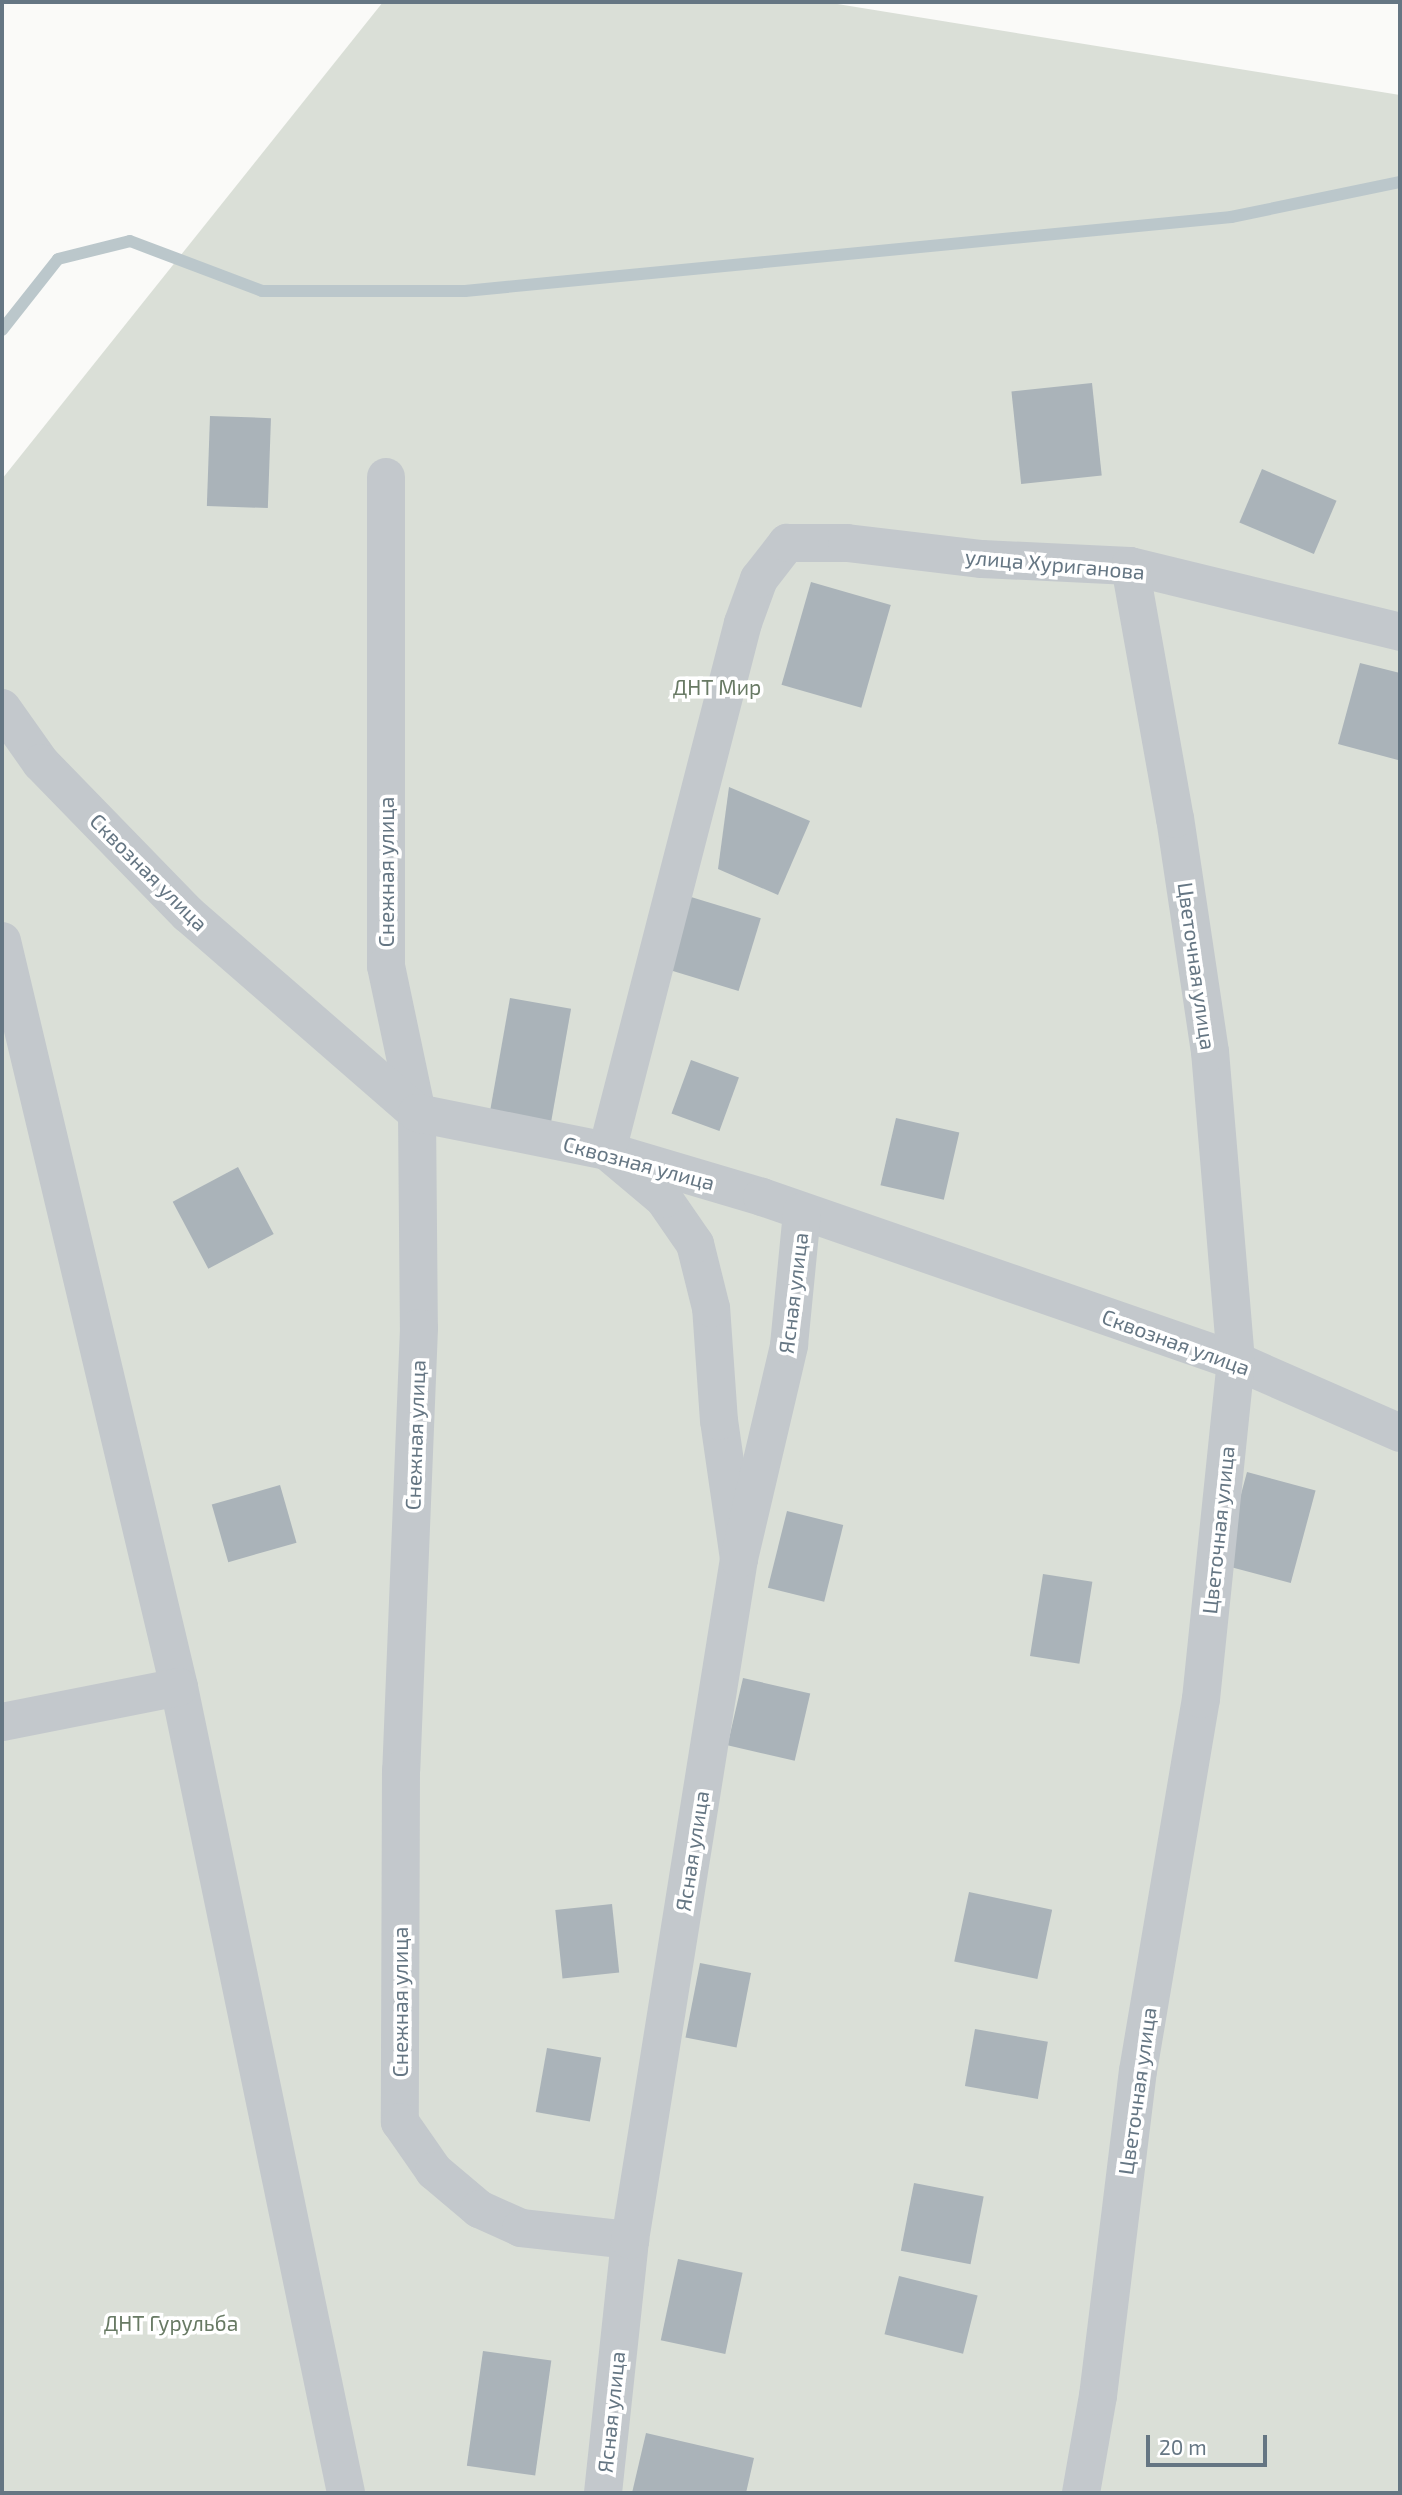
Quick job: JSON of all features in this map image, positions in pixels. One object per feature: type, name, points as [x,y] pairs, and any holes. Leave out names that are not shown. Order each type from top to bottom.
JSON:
[{"type":"street","name":"Снежная улица","points":[[386,478],[386,966],[417,1113],[419,1328],[401,1770],[400,2122],[434,2171],[478,2209],[521,2228],[630,2239]]},
{"type":"street","name":"улица Хуриганова","points":[[607,1151],[743,624],[759,579],[788,543],[847,543],[982,559],[1130,566],[1400,632]]},
{"type":"street","name":"Цветочная улица","points":[[1081,2493],[1098,2396],[1138,2071],[1201,1699],[1236,1361],[1210,1052],[1175,819],[1130,566]]},
{"type":"street","name":"Сквозная улица","points":[[2,708],[41,763],[188,914],[417,1113],[607,1151],[803,1212],[1236,1361],[1400,1433]]},
{"type":"street","points":[[2,941],[179,1687],[345,2493]]},
{"type":"street","points":[[607,1151],[664,1199],[695,1244],[711,1308],[719,1421],[739,1559]]},
{"type":"street","name":"Ясная улица","points":[[603,2493],[630,2239],[739,1559],[789,1345],[803,1212]]},
{"type":"street","points":[[2,1723],[179,1687]]},
{"type":"green space","name":"ДНТ Мир","points":[[383,2],[825,2],[1400,95],[1400,2493],[2,2493],[2,479]]},
{"type":"building","points":[[1092,383],[1102,475],[1021,484],[1011,391]]},
{"type":"building","points":[[210,416],[271,418],[268,508],[207,506]]},
{"type":"building","points":[[1262,469],[1337,501],[1314,554],[1239,522]]},
{"type":"building","points":[[811,582],[891,605],[861,708],[782,685]]},
{"type":"building","points":[[1360,663],[1400,673],[1398,760],[1338,744]]},
{"type":"building","points":[[729,787],[810,821],[778,895],[718,869]]},
{"type":"building","points":[[691,897],[761,918],[739,991],[669,970]]},
{"type":"building","points":[[510,998],[571,1009],[551,1123],[490,1112]]},
{"type":"building","points":[[691,1060],[739,1077],[719,1131],[672,1114]]},
{"type":"building","points":[[896,1118],[959,1133],[944,1200],[880,1185]]},
{"type":"building","points":[[238,1167],[274,1234],[208,1269],[173,1202]]},
{"type":"building","points":[[1247,1472],[1316,1490],[1291,1583],[1222,1565]]},
{"type":"building","points":[[280,1485],[297,1543],[228,1562],[212,1505]]},
{"type":"building","points":[[787,1511],[843,1525],[824,1602],[768,1588]]},
{"type":"building","points":[[1043,1574],[1092,1582],[1079,1664],[1030,1656]]},
{"type":"building","points":[[743,1678],[810,1694],[795,1761],[727,1745]]},
{"type":"building","points":[[969,1892],[1052,1910],[1037,1979],[954,1961]]},
{"type":"building","points":[[612,1904],[619,1973],[563,1979],[555,1910]]},
{"type":"building","points":[[700,1963],[751,1973],[737,2048],[685,2038]]},
{"type":"building","points":[[975,2029],[1048,2042],[1038,2099],[965,2086]]},
{"type":"building","points":[[547,2048],[601,2058],[590,2122],[536,2112]]},
{"type":"building","points":[[914,2183],[984,2197],[971,2264],[901,2251]]},
{"type":"building","points":[[678,2259],[743,2273],[725,2354],[661,2340]]},
{"type":"building","points":[[899,2276],[978,2296],[963,2354],[884,2334]]},
{"type":"building","points":[[483,2351],[551,2361],[535,2475],[467,2466]]},
{"type":"building","points":[[646,2433],[754,2458],[746,2493],[632,2493]]},
{"type":"waterway","points":[[2,330],[58,259],[130,241],[262,291],[465,291],[1231,217],[1400,182]]},
{"type":"park label","name":"ДНТ Гурульба","points":[[171,2323]]}]
